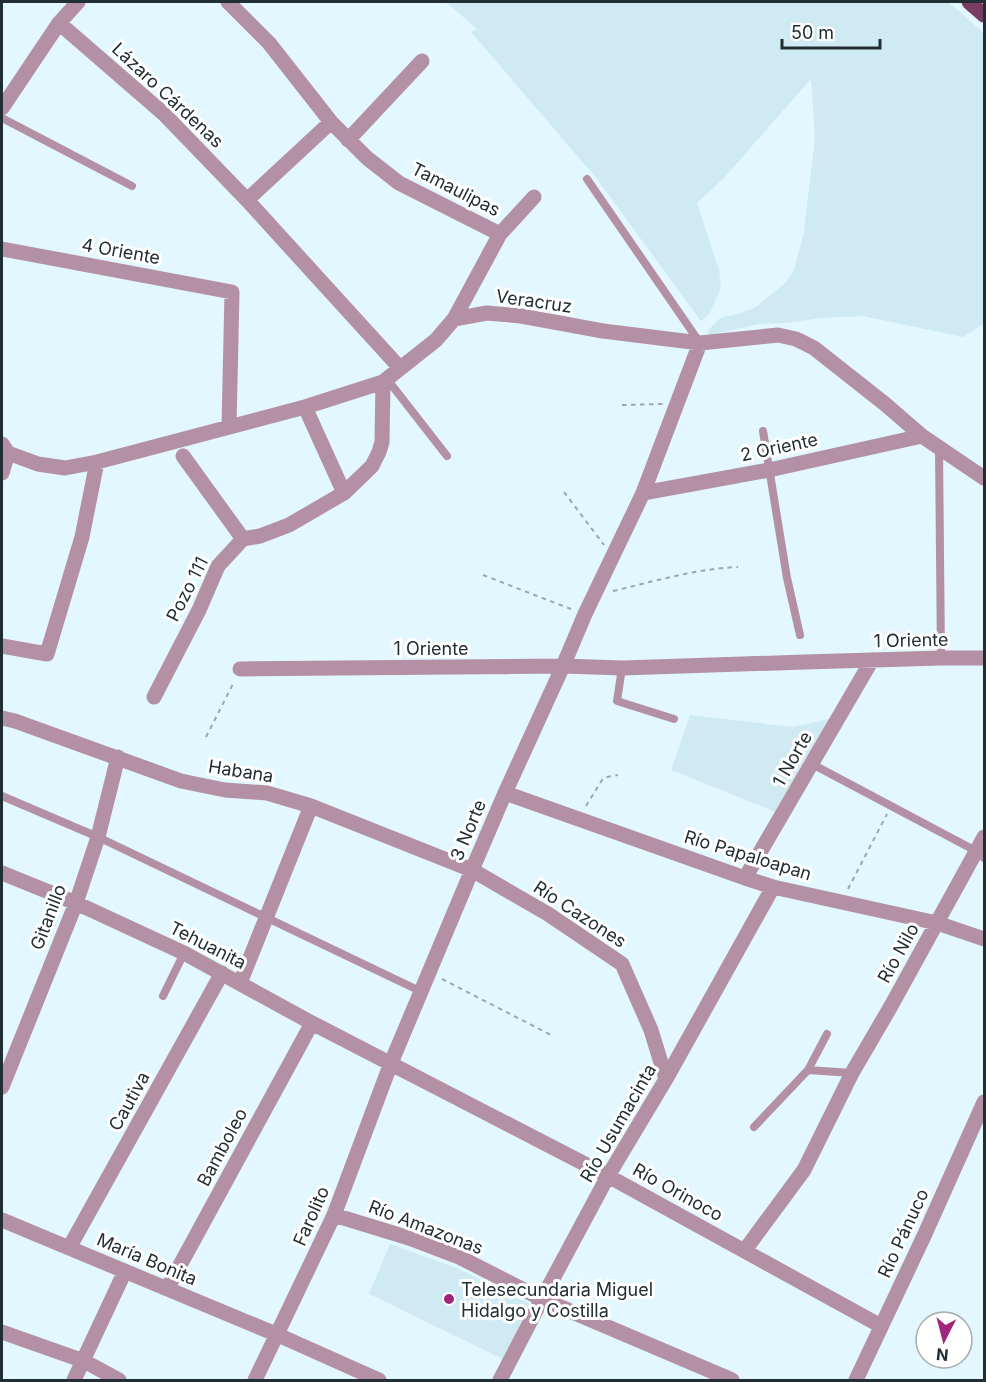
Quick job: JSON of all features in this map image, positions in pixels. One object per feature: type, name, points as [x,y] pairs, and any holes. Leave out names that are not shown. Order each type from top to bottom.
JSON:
[{"type":"main road","points":[[969,2],[984,15]]},
{"type":"street","points":[[2,108],[59,23],[78,2]]},
{"type":"street","name":"Tamaulipas","points":[[228,2],[268,44],[331,122],[367,158],[399,183],[500,234],[454,319]]},
{"type":"street","name":"Lázaro Cárdenas","points":[[59,23],[164,114],[247,200],[400,368]]},
{"type":"street","points":[[348,140],[422,61]]},
{"type":"street","points":[[247,200],[331,122]]},
{"type":"street","points":[[500,234],[534,197]]},
{"type":"street","name":"4 Oriente","points":[[2,249],[232,292],[229,427]]},
{"type":"street","name":"Veracruz","points":[[454,319],[487,313],[521,316],[603,331],[700,343],[778,335],[796,339],[814,348],[922,436],[984,477]]},
{"type":"street","points":[[2,473],[4,448],[38,464],[65,468],[97,462],[305,407],[385,381],[436,340],[454,319]]},
{"type":"street","name":"3 Norte","points":[[391,1064],[505,793],[585,614],[643,493],[700,343]]},
{"type":"street","name":"Pozo 111","points":[[154,696],[199,610],[218,566],[243,540],[289,525],[344,493],[372,466],[382,442],[385,381]]},
{"type":"street","points":[[305,407],[344,493]]},
{"type":"street","name":"2 Oriente","points":[[643,493],[769,470],[922,436]]},
{"type":"street","points":[[183,456],[243,540]]},
{"type":"street","points":[[2,646],[47,654],[82,537],[97,462]]},
{"type":"street","name":"1 Oriente","points":[[240,669],[563,666],[622,668],[984,658]]},
{"type":"street","name":"1 Norte","points":[[745,878],[872,660]]},
{"type":"street","name":"Habana","points":[[2,718],[181,781],[225,790],[267,793],[311,806],[472,870]]},
{"type":"street","name":"Gitanillo","points":[[2,1087],[75,903],[98,837],[118,758]]},
{"type":"street","name":"Río Papaloapan","points":[[505,793],[773,887],[937,923],[984,939]]},
{"type":"street","points":[[240,983],[311,806]]},
{"type":"street","name":"Río Nilo","points":[[745,1250],[804,1170],[852,1073],[937,923],[980,854],[984,837]]},
{"type":"street","name":"Río Cazones","points":[[472,870],[548,914],[622,964],[651,1030],[666,1079]]},
{"type":"street","name":"Tehuanita","points":[[2,873],[75,903],[184,953],[391,1064]]},
{"type":"street","name":"Río Usumacinta","points":[[500,1380],[608,1176],[666,1079],[773,887]]},
{"type":"street","name":"Cautiva","points":[[69,1248],[222,973]]},
{"type":"street","name":"Bamboleo","points":[[167,1289],[312,1023]]},
{"type":"street","name":"Río Orinoco","points":[[391,1064],[608,1176],[881,1326]]},
{"type":"street","name":"Farolito","points":[[255,1380],[334,1215],[391,1064]]},
{"type":"street","name":"Río Pánuco","points":[[856,1380],[984,1102]]},
{"type":"street","name":"Río Amazonas","points":[[334,1215],[409,1238],[459,1257],[542,1299],[732,1380]]},
{"type":"street","name":"María Bonita","points":[[2,1220],[380,1380]]},
{"type":"street","points":[[74,1380],[125,1271]]},
{"type":"street","points":[[2,1332],[84,1361],[119,1380]]},
{"type":"lane","points":[[2,118],[132,186]]},
{"type":"lane","points":[[587,179],[700,343]]},
{"type":"lane","points":[[385,381],[447,456]]},
{"type":"lane","points":[[763,431],[787,578],[800,634]]},
{"type":"lane","points":[[939,448],[941,658]]},
{"type":"lane","points":[[622,668],[617,701],[674,720]]},
{"type":"lane","points":[[812,764],[980,854]]},
{"type":"lane","points":[[2,796],[98,837],[422,992]]},
{"type":"lane","points":[[163,996],[184,953]]},
{"type":"lane","points":[[754,1127],[808,1070],[826,1034]]},
{"type":"lane","points":[[808,1070],[852,1073]]},
{"type":"path","points":[[622,405],[678,404]]},
{"type":"path","points":[[564,492],[613,557]]},
{"type":"path","points":[[595,595],[680,574],[738,567]]},
{"type":"path","points":[[483,575],[585,614]]},
{"type":"path","points":[[207,737],[240,669]]},
{"type":"path","points":[[579,819],[602,780],[618,774]]},
{"type":"path","points":[[841,902],[891,806]]},
{"type":"path","points":[[430,972],[551,1035]]},
{"type":"shaded area","points":[[446,2],[948,2],[984,33],[984,324],[963,337],[863,316],[760,324],[709,335],[708,330],[720,318],[756,307],[786,282],[794,270],[804,232],[815,137],[811,79],[723,179],[697,203],[719,270],[721,288],[709,315],[701,321],[597,179],[471,32],[477,29]]},
{"type":"shaded area","points":[[690,715],[793,727],[829,719],[778,813],[671,770]]},
{"type":"shaded area","name":"Telesecundaria Miguel Hidalgo y Costilla","points":[[390,1244],[459,1269],[530,1304],[503,1359],[369,1294]]},
{"type":"place","name":"Telesecundaria Miguel Hidalgo y Costilla","points":[[449,1299]]}]
